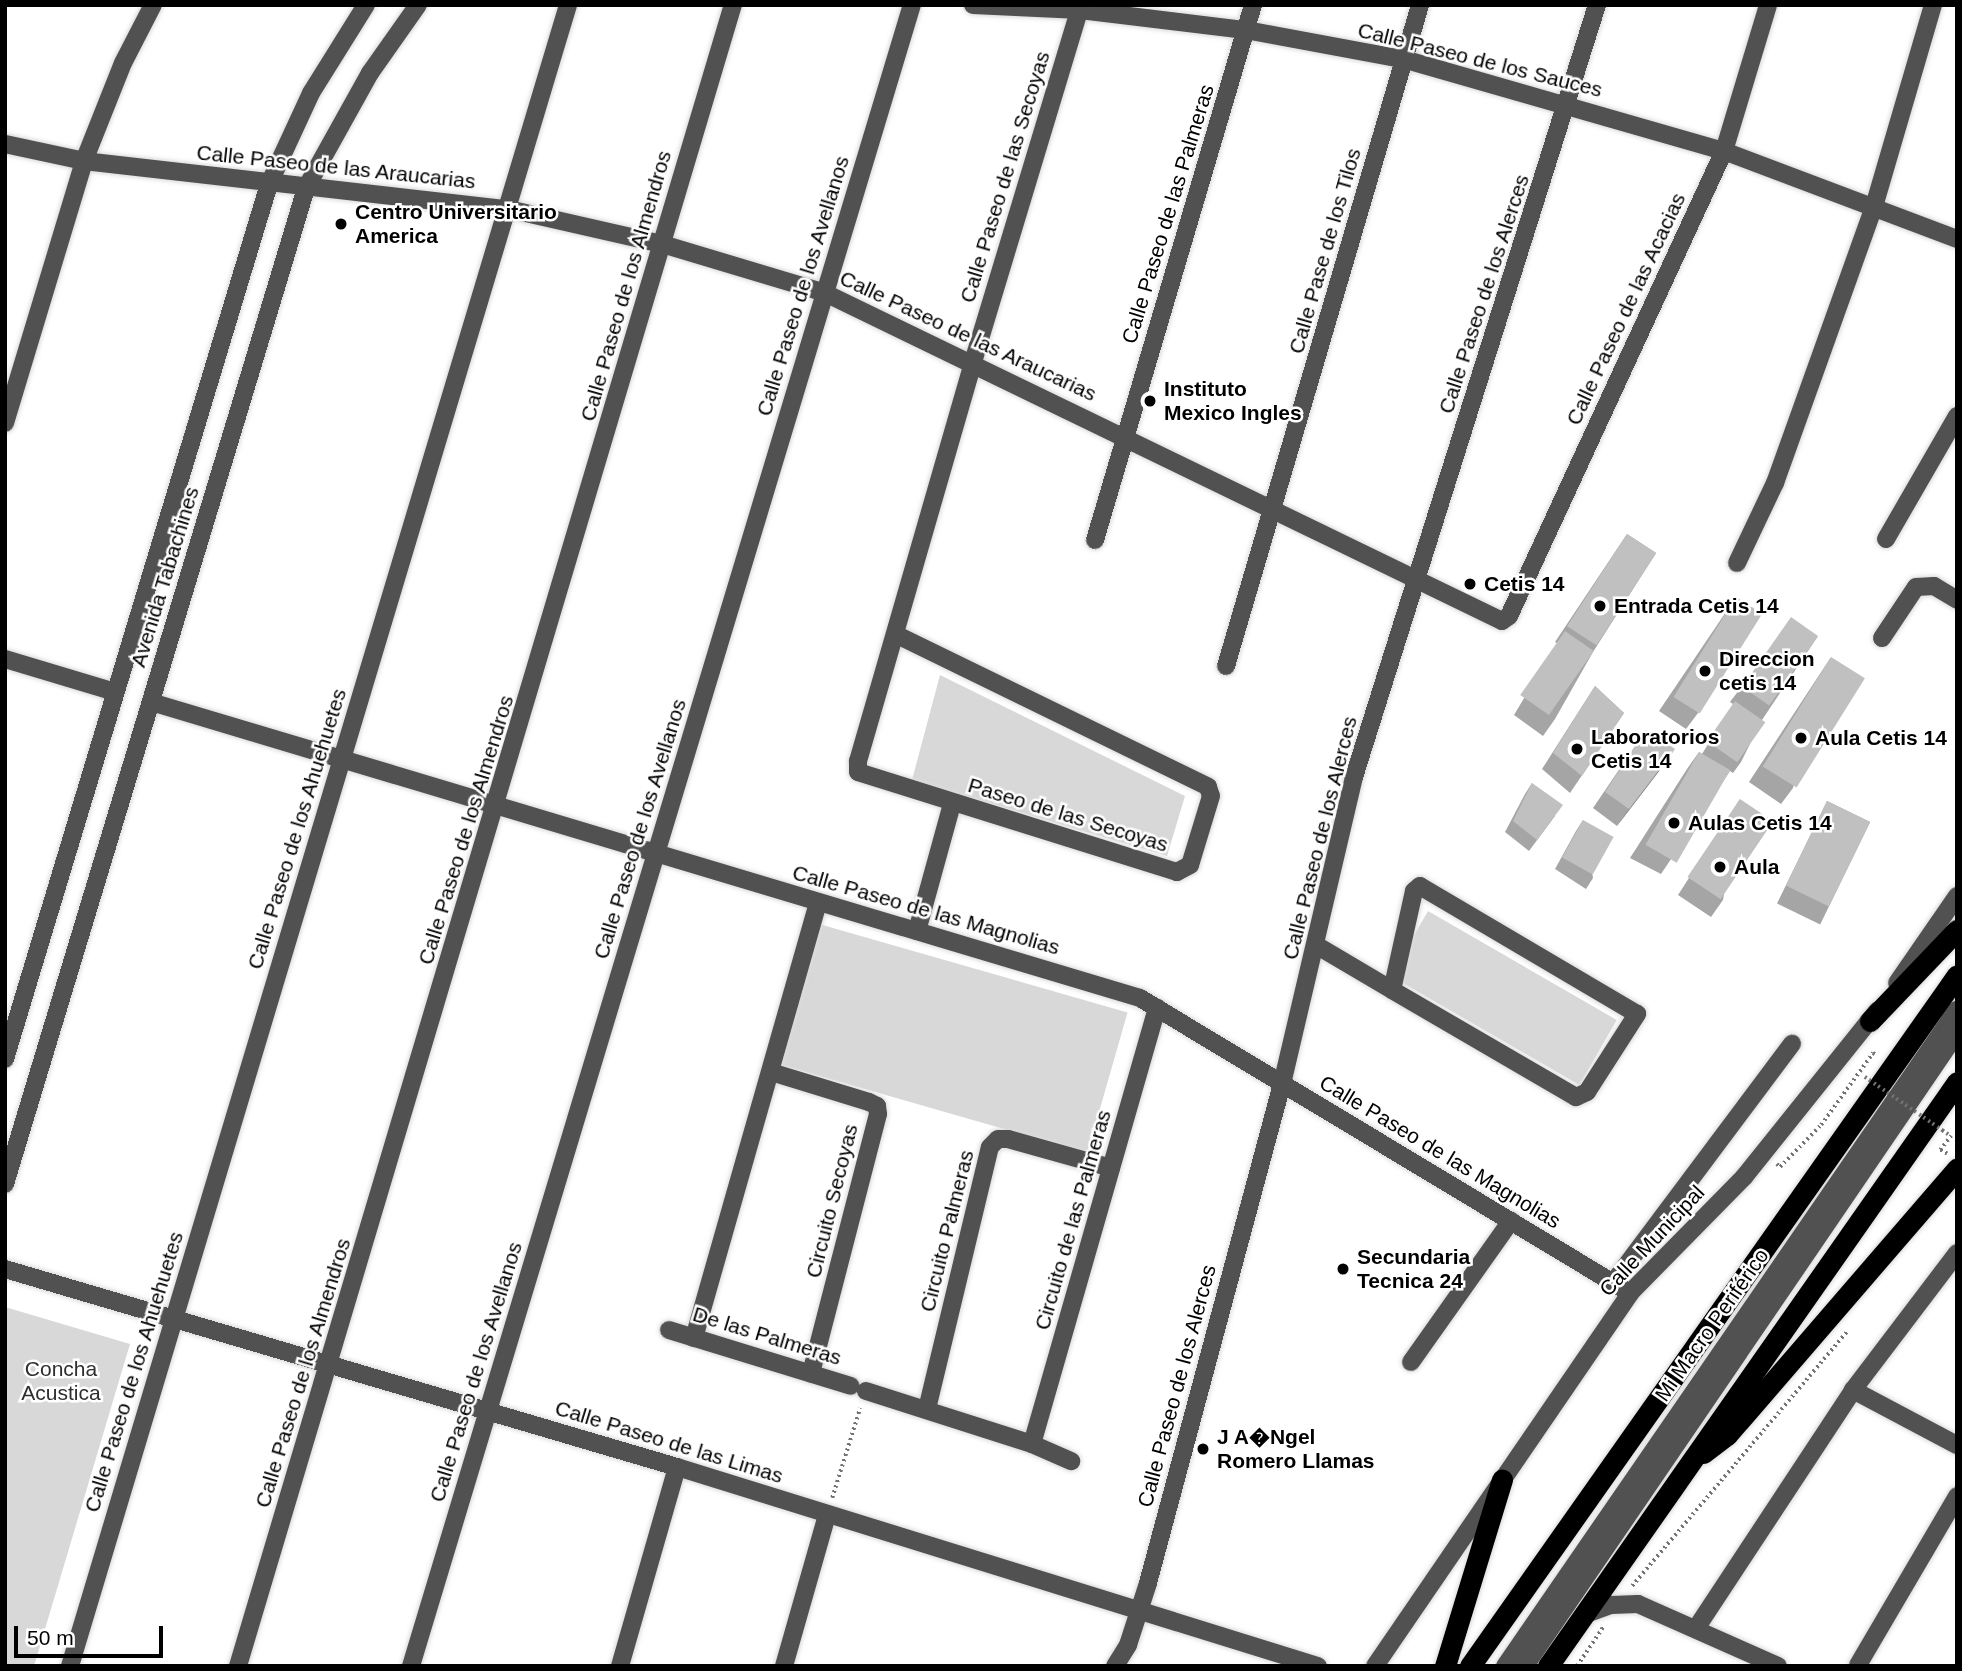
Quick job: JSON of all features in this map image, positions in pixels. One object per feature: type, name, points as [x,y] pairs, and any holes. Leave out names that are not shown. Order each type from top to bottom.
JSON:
[{"type":"highway","points":[[1870,1021],[1957,930]]},
{"type":"highway","points":[[1470,1666],[1957,975]]},
{"type":"highway","points":[[1548,1666],[1957,1082]]},
{"type":"highway","points":[[1687,1465],[1727,1435],[1957,1169]]},
{"type":"highway","points":[[1445,1666],[1502,1480]]},
{"type":"street","points":[[5,423],[84,161],[123,63],[153,5]]},
{"type":"street","name":"Avenida Tabachines","points":[[5,1059],[269,184],[311,93],[366,5]]},
{"type":"street","name":"Avenida Tabachines","points":[[5,1184],[306,188],[370,73],[418,5]]},
{"type":"street","name":"Calle Paseo de los Ahuehuetes","points":[[70,1666],[568,5]]},
{"type":"street","name":"Calle Paseo de los Almendros","points":[[238,1666],[497,806],[733,5]]},
{"type":"street","name":"Calle Paseo de los Avellanos","points":[[411,1666],[912,5]]},
{"type":"street","name":"Calle Paseo de los Sauces","points":[[973,5],[1080,7],[1246,30],[1404,59],[1724,151],[1873,210],[1957,239]]},
{"type":"street","name":"Calle Paseo de las Palmeras","points":[[1095,540],[1254,5]]},
{"type":"street","name":"Calle Pase de los Tilos","points":[[1226,666],[1275,509],[1420,5]]},
{"type":"street","name":"Calle Paseo de los Alerces","points":[[1115,1666],[1128,1645],[1139,1610],[1282,1084],[1354,777],[1597,5]]},
{"type":"street","name":"Calle Paseo de las Acacias","points":[[1502,621],[1508,615],[1724,151],[1768,5]]},
{"type":"street","points":[[1737,563],[1775,483],[1873,210],[1933,5]]},
{"type":"street","name":"Calle Paseo de las Secoyas","points":[[973,362],[1080,7]]},
{"type":"street","name":"Calle Paseo de las Araucarias","points":[[5,144],[84,161],[508,209],[662,244],[825,293],[1126,435],[1418,577],[1502,621]]},
{"type":"street","name":"Paseo de las Secoyas","points":[[897,635],[1198,779],[1212,796],[1190,865],[1177,872],[952,804],[858,772],[858,761],[897,635],[973,362]]},
{"type":"street","points":[[1886,538],[1957,415]]},
{"type":"street","points":[[1882,638],[1916,587],[1934,586],[1957,600]]},
{"type":"street","points":[[5,659],[115,692]]},
{"type":"street","name":"Calle Paseo de las Magnolias","points":[[151,702],[1122,991],[1157,1008],[1630,1293]]},
{"type":"street","points":[[916,931],[952,804]]},
{"type":"street","points":[[1316,945],[1392,990],[1576,1097],[1587,1092],[1637,1014],[1420,886],[1414,891],[1392,990]]},
{"type":"street","name":"Calle Municipal","points":[[1375,1666],[1630,1293],[1765,1151],[1870,1021],[1957,896]]},
{"type":"street","points":[[694,1338],[818,902]]},
{"type":"street","name":"Circuito de las Palmeras","points":[[1032,1444],[1157,1008]]},
{"type":"street","name":"Mi Macro Periférico","points":[[1505,1666],[1957,1010]]},
{"type":"street","name":"Mi Macro Periférico","points":[[1525,1666],[1957,1033]]},
{"type":"street","points":[[1613,1283],[1792,1044]]},
{"type":"street","name":"Circuito Secoyas","points":[[771,1072],[869,1102],[877,1107],[878,1114],[811,1374]]},
{"type":"street","name":"Circuito Palmeras","points":[[927,1409],[990,1147],[998,1139],[1008,1139],[1111,1168]]},
{"type":"street","points":[[1411,1362],[1510,1221]]},
{"type":"street","points":[[1697,1627],[1853,1390],[1957,1252]]},
{"type":"street","name":"Calle Paseo de las Limas","points":[[5,1269],[328,1367],[677,1467],[1318,1666]]},
{"type":"street","name":"De las Palmeras","points":[[669,1331],[927,1409],[1032,1444],[1071,1461]]},
{"type":"street","points":[[1853,1390],[1957,1445]]},
{"type":"street","points":[[620,1666],[677,1467]]},
{"type":"street","points":[[1858,1665],[1957,1496]]},
{"type":"street","points":[[784,1666],[827,1515]]},
{"type":"street","points":[[1583,1615],[1619,1605],[1638,1604],[1697,1627],[1778,1666]]},
{"type":"path","points":[[1765,1151],[1780,1167],[1821,1125],[1873,1053],[1881,1057]]},
{"type":"path","points":[[1866,1077],[1951,1136],[1940,1150]]},
{"type":"path","points":[[1577,1666],[1619,1605],[1850,1327]]},
{"type":"path","points":[[827,1515],[858,1388]]},
{"type":"green space","points":[[940,675],[1185,796],[1167,856],[912,780]]},
{"type":"green space","points":[[1428,911],[1617,1020],[1579,1085],[1390,976]]},
{"type":"green space","points":[[819,924],[1128,1012],[1087,1153],[779,1064]]},
{"type":"green space","name":"Concha Acustica","points":[[5,1307],[130,1344],[34,1666],[5,1666]]},
{"type":"building","name":"Entrada Cetis 14","points":[[1627,534],[1656,553],[1596,645],[1567,626]]},
{"type":"building","name":"Direccion cetis 14","points":[[1736,597],[1762,613],[1700,713],[1673,697]]},
{"type":"building","name":"Aula Cetis 14","points":[[1791,617],[1818,636],[1769,706],[1742,687]]},
{"type":"building","points":[[1565,631],[1594,651],[1549,715],[1520,695]]},
{"type":"building","name":"Aula Cetis 14","points":[[1831,657],[1865,678],[1797,788],[1763,766]]},
{"type":"building","name":"Laboratorios Cetis 14","points":[[1595,686],[1624,713],[1582,776],[1553,753]]},
{"type":"building","name":"Aulas Cetis 14","points":[[1735,701],[1765,722],[1737,762],[1707,741]]},
{"type":"building","points":[[1646,730],[1675,749],[1629,809],[1605,792]]},
{"type":"building","name":"Aulas Cetis 14","points":[[1699,752],[1730,770],[1677,863],[1646,845]]},
{"type":"building","points":[[1532,783],[1563,805],[1537,840],[1513,821]]},
{"type":"building","name":"Aula","points":[[1740,799],[1773,821],[1721,899],[1687,877]]},
{"type":"building","points":[[1827,801],[1870,822],[1829,907],[1786,885]]},
{"type":"building","points":[[1583,820],[1614,837],[1593,875],[1562,858]]},
{"type":"place","name":"Centro Universitario America","points":[[341,224]]},
{"type":"place","name":"Instituto Mexico Ingles","points":[[1150,401]]},
{"type":"place","name":"Cetis 14","points":[[1470,584]]},
{"type":"place","name":"Entrada Cetis 14","points":[[1600,606]]},
{"type":"place","name":"Direccion cetis 14","points":[[1705,671]]},
{"type":"place","name":"Aula Cetis 14","points":[[1801,738]]},
{"type":"place","name":"Laboratorios Cetis 14","points":[[1577,749]]},
{"type":"place","name":"Aulas Cetis 14","points":[[1674,823]]},
{"type":"place","name":"Aula","points":[[1720,867]]},
{"type":"place","name":"Secundaria Tecnica 24","points":[[1343,1269]]},
{"type":"place","name":"J A�Ngel Romero Llamas","points":[[1203,1449]]}]
